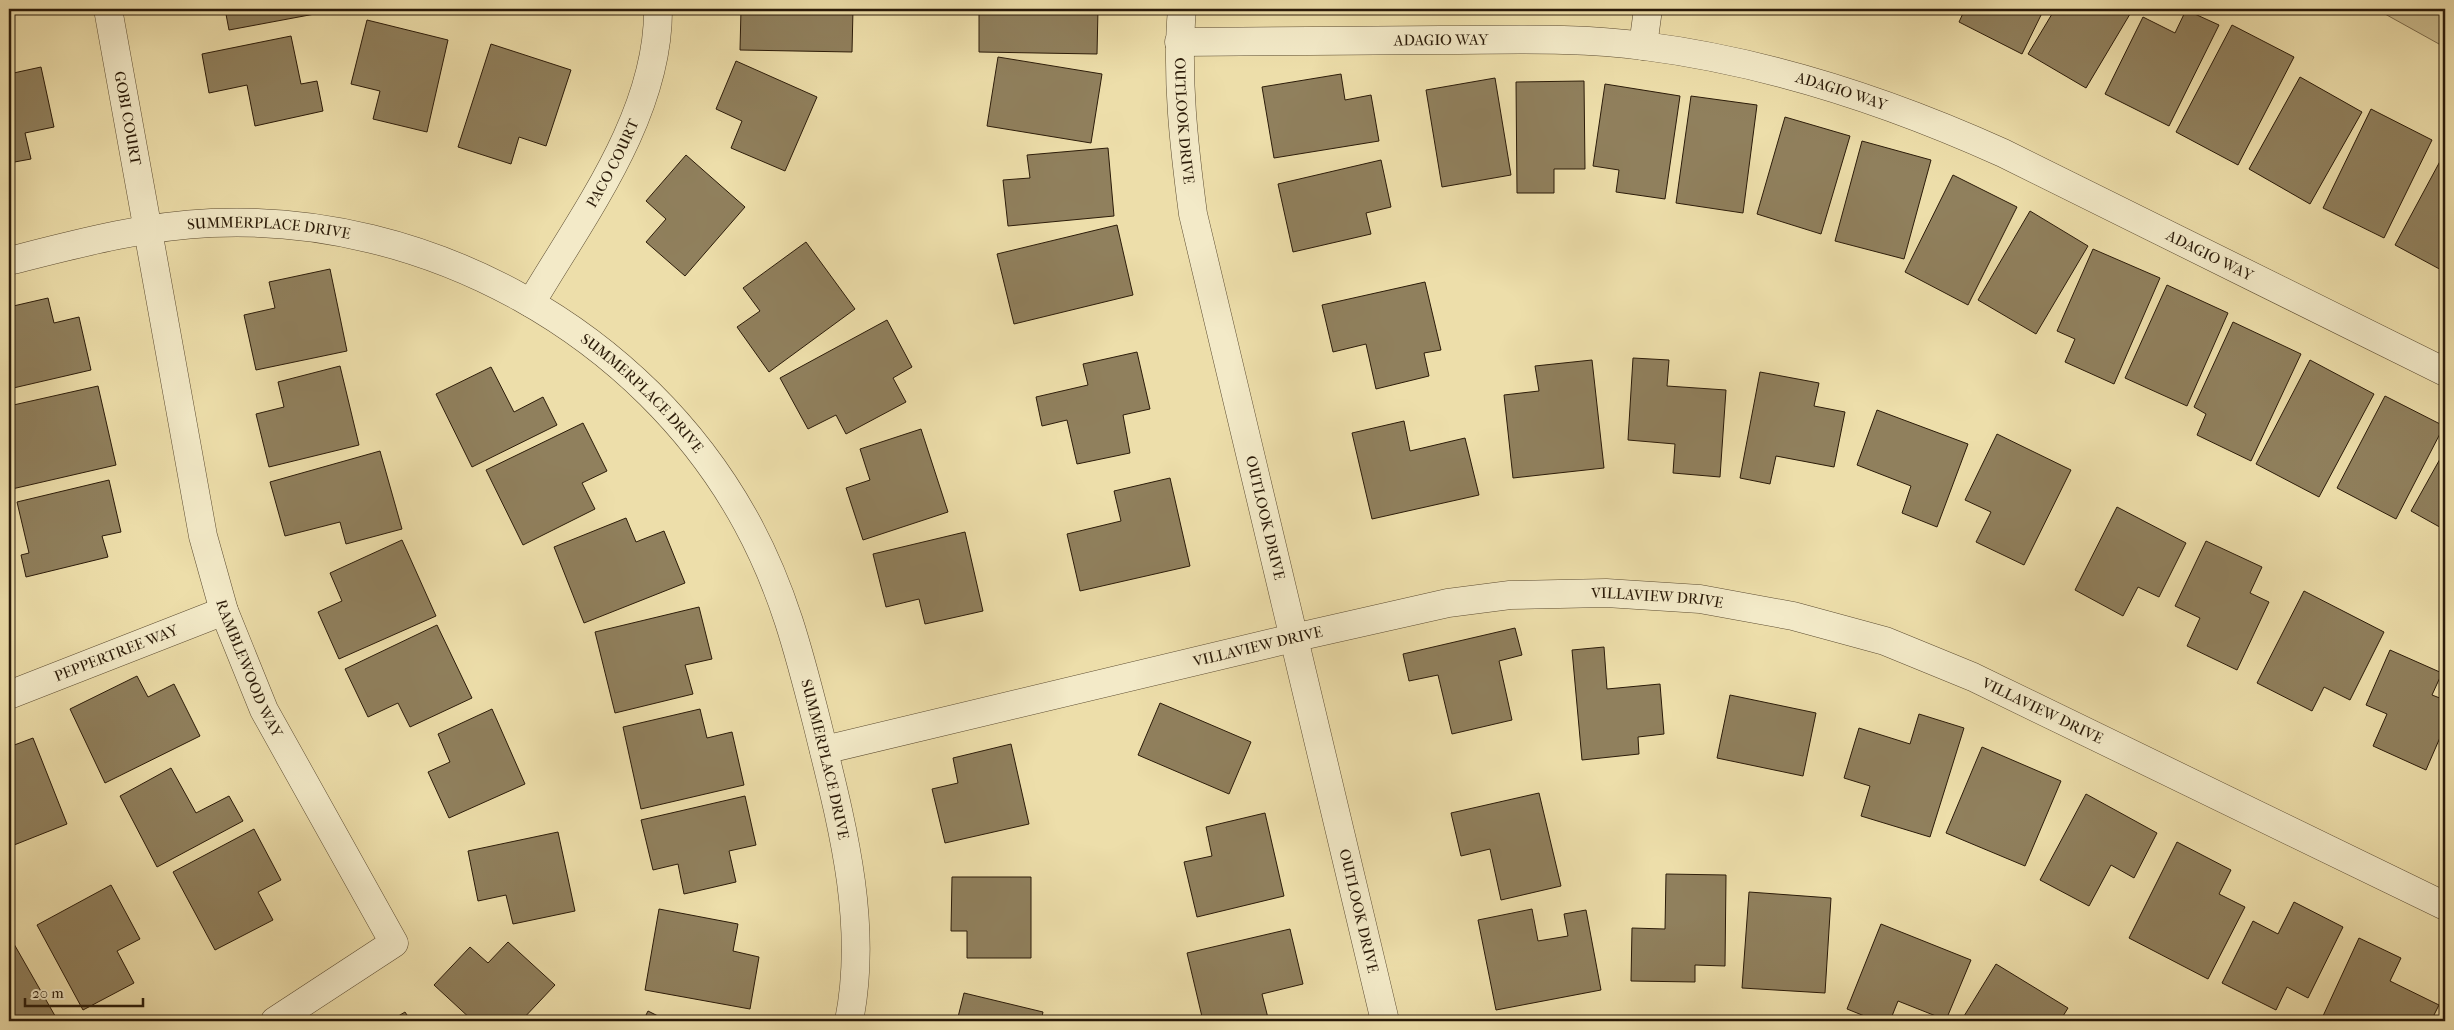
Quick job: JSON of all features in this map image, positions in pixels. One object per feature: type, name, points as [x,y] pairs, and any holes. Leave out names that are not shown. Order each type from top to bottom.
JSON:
[{"type":"street","name":"GOBI COURT","points":[[108,9],[146,229]]},
{"type":"street","name":"PACO COURT","points":[[531,303],[623,148],[635,119],[653,58],[658,9]]},
{"type":"street","name":"OUTLOOK DRIVE","points":[[1182,9],[1179,42],[1183,138],[1193,214],[1385,1021]]},
{"type":"street","points":[[1643,46],[1648,9]]},
{"type":"street","name":"ADAGIO WAY","points":[[1179,42],[1554,39],[1643,46],[1747,64],[1841,88],[1932,121],[2003,152],[2445,372]]},
{"type":"street","name":"SUMMERPLACE DRIVE","points":[[9,261],[146,229],[212,223],[274,224],[335,231],[395,245],[452,264],[531,303],[586,339],[633,378],[676,422],[714,470],[746,521],[774,577],[795,634],[824,750],[851,873],[856,936],[854,998],[849,1021]]},
{"type":"street","name":"RAMBLEWOOD WAY","points":[[146,229],[203,536],[224,611],[264,710],[394,943],[275,1021]]},
{"type":"street","name":"VILLAVIEW DRIVE","points":[[824,750],[1448,603],[1510,595],[1606,593],[1700,599],[1794,616],[1885,641],[1973,677],[2445,906]]},
{"type":"street","name":"PEPPERTREE WAY","points":[[9,695],[224,611]]},
{"type":"shaded area","points":[[2376,9],[2445,9],[2445,48],[2439,44]]},
{"type":"building","points":[[225,9],[319,9],[320,13],[229,30]]},
{"type":"building","points":[[741,9],[853,9],[852,52],[740,50]]},
{"type":"building","points":[[979,9],[1098,9],[1097,54],[979,52]]},
{"type":"building","points":[[1965,9],[2044,9],[2022,54],[1959,22]]},
{"type":"building","points":[[2055,9],[2133,9],[2086,88],[2028,54]]},
{"type":"building","points":[[2186,10],[2219,25],[2169,126],[2105,94],[2143,17],[2175,33]]},
{"type":"building","points":[[367,20],[448,40],[427,132],[373,119],[380,91],[351,84]]},
{"type":"building","points":[[2232,25],[2294,57],[2238,165],[2176,132]]},
{"type":"building","points":[[291,36],[301,84],[317,81],[323,111],[255,126],[247,85],[209,93],[202,54]]},
{"type":"building","points":[[491,44],[571,70],[546,146],[519,137],[511,164],[458,147]]},
{"type":"building","points":[[998,57],[1102,74],[1091,143],[987,126]]},
{"type":"building","points":[[736,61],[817,97],[785,171],[731,148],[742,121],[716,109]]},
{"type":"building","points":[[41,67],[54,127],[25,133],[31,159],[9,163],[9,74]]},
{"type":"building","points":[[1341,74],[1345,100],[1371,95],[1379,141],[1274,158],[1262,87]]},
{"type":"building","points":[[2300,77],[2362,112],[2310,204],[2249,169]]},
{"type":"building","points":[[1495,78],[1511,175],[1442,187],[1426,90]]},
{"type":"building","points":[[1584,81],[1585,169],[1554,169],[1554,193],[1517,193],[1516,82]]},
{"type":"building","points":[[1605,84],[1680,96],[1665,199],[1616,192],[1619,170],[1593,166]]},
{"type":"building","points":[[1691,96],[1757,105],[1743,213],[1676,203]]},
{"type":"building","points":[[2371,109],[2432,140],[2384,238],[2323,208]]},
{"type":"building","points":[[1785,117],[1850,136],[1821,234],[1757,214]]},
{"type":"building","points":[[1862,141],[1931,160],[1904,259],[1835,241]]},
{"type":"building","points":[[1108,148],[1114,216],[1008,226],[1003,180],[1030,178],[1027,155]]},
{"type":"building","points":[[2445,152],[2445,272],[2395,245]]},
{"type":"building","points":[[686,155],[745,207],[685,276],[646,242],[666,219],[646,201]]},
{"type":"building","points":[[1381,160],[1391,207],[1366,213],[1371,234],[1293,252],[1278,184]]},
{"type":"building","points":[[1953,175],[2017,207],[1968,305],[1905,272]]},
{"type":"building","points":[[2030,211],[2088,246],[2036,334],[1978,300]]},
{"type":"building","points":[[1117,225],[1133,295],[1014,324],[997,254]]},
{"type":"building","points":[[806,242],[855,309],[769,372],[737,327],[760,311],[743,288]]},
{"type":"building","points":[[2093,249],[2160,278],[2114,384],[2065,362],[2075,339],[2057,331]]},
{"type":"building","points":[[330,269],[347,351],[256,370],[244,315],[275,308],[269,282]]},
{"type":"building","points":[[1425,282],[1441,350],[1424,353],[1429,376],[1376,389],[1366,344],[1333,352],[1322,305]]},
{"type":"building","points":[[2167,285],[2228,313],[2187,406],[2125,378]]},
{"type":"building","points":[[48,298],[54,323],[79,317],[91,370],[9,389],[9,307]]},
{"type":"building","points":[[887,320],[912,367],[893,378],[906,402],[846,434],[836,415],[808,429],[780,378]]},
{"type":"building","points":[[2233,322],[2301,354],[2251,461],[2197,435],[2206,414],[2194,407]]},
{"type":"building","points":[[1137,352],[1150,409],[1123,415],[1130,453],[1077,464],[1067,420],[1042,426],[1036,397],[1088,385],[1083,364]]},
{"type":"building","points":[[1633,358],[1669,360],[1667,386],[1726,390],[1720,477],[1673,473],[1675,444],[1628,440]]},
{"type":"building","points":[[1592,360],[1604,468],[1513,478],[1504,395],[1539,391],[1535,366]]},
{"type":"building","points":[[2310,360],[2374,394],[2319,497],[2256,464]]},
{"type":"building","points":[[340,366],[359,445],[269,467],[256,414],[284,407],[278,382]]},
{"type":"building","points":[[491,367],[514,412],[543,397],[557,425],[472,467],[436,394]]},
{"type":"building","points":[[1760,372],[1819,383],[1814,406],[1845,412],[1834,467],[1776,456],[1770,484],[1740,478]]},
{"type":"building","points":[[98,386],[116,465],[12,489],[9,477],[9,406]]},
{"type":"building","points":[[2385,396],[2444,426],[2396,519],[2337,488]]},
{"type":"building","points":[[1877,410],[1968,444],[1937,527],[1902,513],[1911,486],[1857,465]]},
{"type":"building","points":[[1404,421],[1410,451],[1465,438],[1479,495],[1372,519],[1352,433]]},
{"type":"building","points":[[583,423],[607,471],[582,483],[595,509],[523,545],[486,470]]},
{"type":"building","points":[[921,429],[948,512],[863,540],[846,488],[870,480],[860,449]]},
{"type":"building","points":[[1997,434],[2071,470],[2024,565],[1976,542],[1991,512],[1965,500]]},
{"type":"building","points":[[2445,450],[2445,530],[2411,511]]},
{"type":"building","points":[[380,451],[402,529],[346,544],[340,522],[285,536],[270,482]]},
{"type":"building","points":[[1170,478],[1190,566],[1080,591],[1067,534],[1121,521],[1114,491]]},
{"type":"building","points":[[109,480],[121,532],[102,536],[108,557],[26,577],[21,555],[29,553],[17,502]]},
{"type":"building","points":[[2117,507],[2186,543],[2159,597],[2138,587],[2123,616],[2075,590]]},
{"type":"building","points":[[626,518],[636,542],[664,531],[685,583],[584,623],[554,547]]},
{"type":"building","points":[[965,532],[983,611],[925,624],[919,599],[886,607],[873,554]]},
{"type":"building","points":[[402,540],[436,616],[339,659],[318,612],[342,601],[330,573]]},
{"type":"building","points":[[2206,541],[2262,567],[2250,593],[2269,602],[2237,670],[2187,646],[2200,618],[2175,606]]},
{"type":"building","points":[[2304,591],[2384,632],[2350,700],[2324,687],[2312,711],[2257,683]]},
{"type":"building","points":[[699,607],[712,659],[685,665],[693,694],[615,713],[595,632]]},
{"type":"building","points":[[437,625],[472,698],[410,727],[398,703],[368,717],[345,669]]},
{"type":"building","points":[[1515,628],[1522,655],[1499,661],[1512,720],[1452,734],[1438,675],[1409,681],[1403,654]]},
{"type":"building","points":[[1604,647],[1607,689],[1660,684],[1664,734],[1638,737],[1639,754],[1582,760],[1572,650]]},
{"type":"building","points":[[2390,650],[2442,673],[2432,695],[2445,700],[2445,726],[2426,770],[2373,746],[2387,714],[2366,705]]},
{"type":"building","points":[[137,676],[148,697],[174,684],[200,736],[105,783],[70,709]]},
{"type":"building","points":[[1730,695],[1816,713],[1803,776],[1717,758]]},
{"type":"building","points":[[1160,703],[1251,742],[1229,794],[1138,755]]},
{"type":"building","points":[[492,709],[525,784],[449,818],[428,772],[450,762],[438,734]]},
{"type":"building","points":[[700,709],[707,738],[732,732],[744,785],[641,809],[623,727]]},
{"type":"building","points":[[1919,714],[1964,728],[1930,837],[1861,816],[1870,786],[1844,778],[1859,728],[1910,744]]},
{"type":"building","points":[[33,738],[67,824],[9,847],[9,747]]},
{"type":"building","points":[[1011,744],[1029,824],[945,843],[932,789],[958,783],[953,758]]},
{"type":"building","points":[[1982,747],[2061,781],[2025,866],[1946,833]]},
{"type":"building","points":[[171,768],[196,813],[229,796],[243,821],[157,867],[120,796]]},
{"type":"building","points":[[1539,793],[1561,886],[1501,900],[1490,849],[1461,856],[1451,813]]},
{"type":"building","points":[[2086,794],[2157,833],[2134,878],[2111,865],[2089,906],[2040,880]]},
{"type":"building","points":[[745,796],[756,845],[729,851],[736,882],[684,894],[678,864],[653,870],[641,820]]},
{"type":"building","points":[[1265,813],[1284,896],[1197,917],[1184,862],[1212,856],[1206,827]]},
{"type":"building","points":[[254,829],[281,880],[258,892],[273,920],[215,950],[173,872]]},
{"type":"building","points":[[558,832],[575,911],[513,924],[506,895],[478,901],[468,851]]},
{"type":"building","points":[[2177,842],[2231,870],[2219,894],[2245,907],[2208,979],[2129,938]]},
{"type":"building","points":[[1666,874],[1726,875],[1725,966],[1695,965],[1695,982],[1631,981],[1632,928],[1665,929]]},
{"type":"building","points":[[952,877],[1031,877],[1031,958],[967,958],[967,931],[951,931]]},
{"type":"building","points":[[111,885],[140,939],[117,951],[134,983],[83,1010],[37,925]]},
{"type":"building","points":[[1749,892],[1831,898],[1825,993],[1742,988]]},
{"type":"building","points":[[2294,902],[2343,927],[2308,998],[2287,987],[2276,1010],[2222,983],[2253,921],[2278,934]]},
{"type":"building","points":[[659,909],[738,924],[733,951],[759,957],[750,1009],[645,990]]},
{"type":"building","points":[[1532,909],[1538,941],[1568,936],[1564,914],[1586,910],[1601,990],[1496,1010],[1478,920]]},
{"type":"building","points":[[1881,924],[1971,960],[1946,1020],[1898,1001],[1890,1021],[1877,1021],[1847,1009]]},
{"type":"building","points":[[1290,929],[1303,984],[1262,994],[1268,1018],[1255,1021],[1203,1021],[1187,953]]},
{"type":"building","points":[[10,937],[58,1021],[9,1021]]},
{"type":"building","points":[[2359,938],[2401,958],[2390,981],[2439,1005],[2431,1021],[2333,1021],[2323,1016]]},
{"type":"building","points":[[508,942],[555,985],[521,1021],[473,1021],[434,985],[470,947],[488,963]]},
{"type":"building","points":[[1996,964],[2068,1008],[2060,1021],[1961,1021]]},
{"type":"building","points":[[964,993],[1043,1012],[1041,1021],[957,1021]]},
{"type":"building","points":[[648,1011],[668,1021],[643,1021]]},
{"type":"building","points":[[405,1012],[411,1021],[390,1021]]},
{"type":"building","points":[[931,1016],[952,1021],[930,1021]]}]
